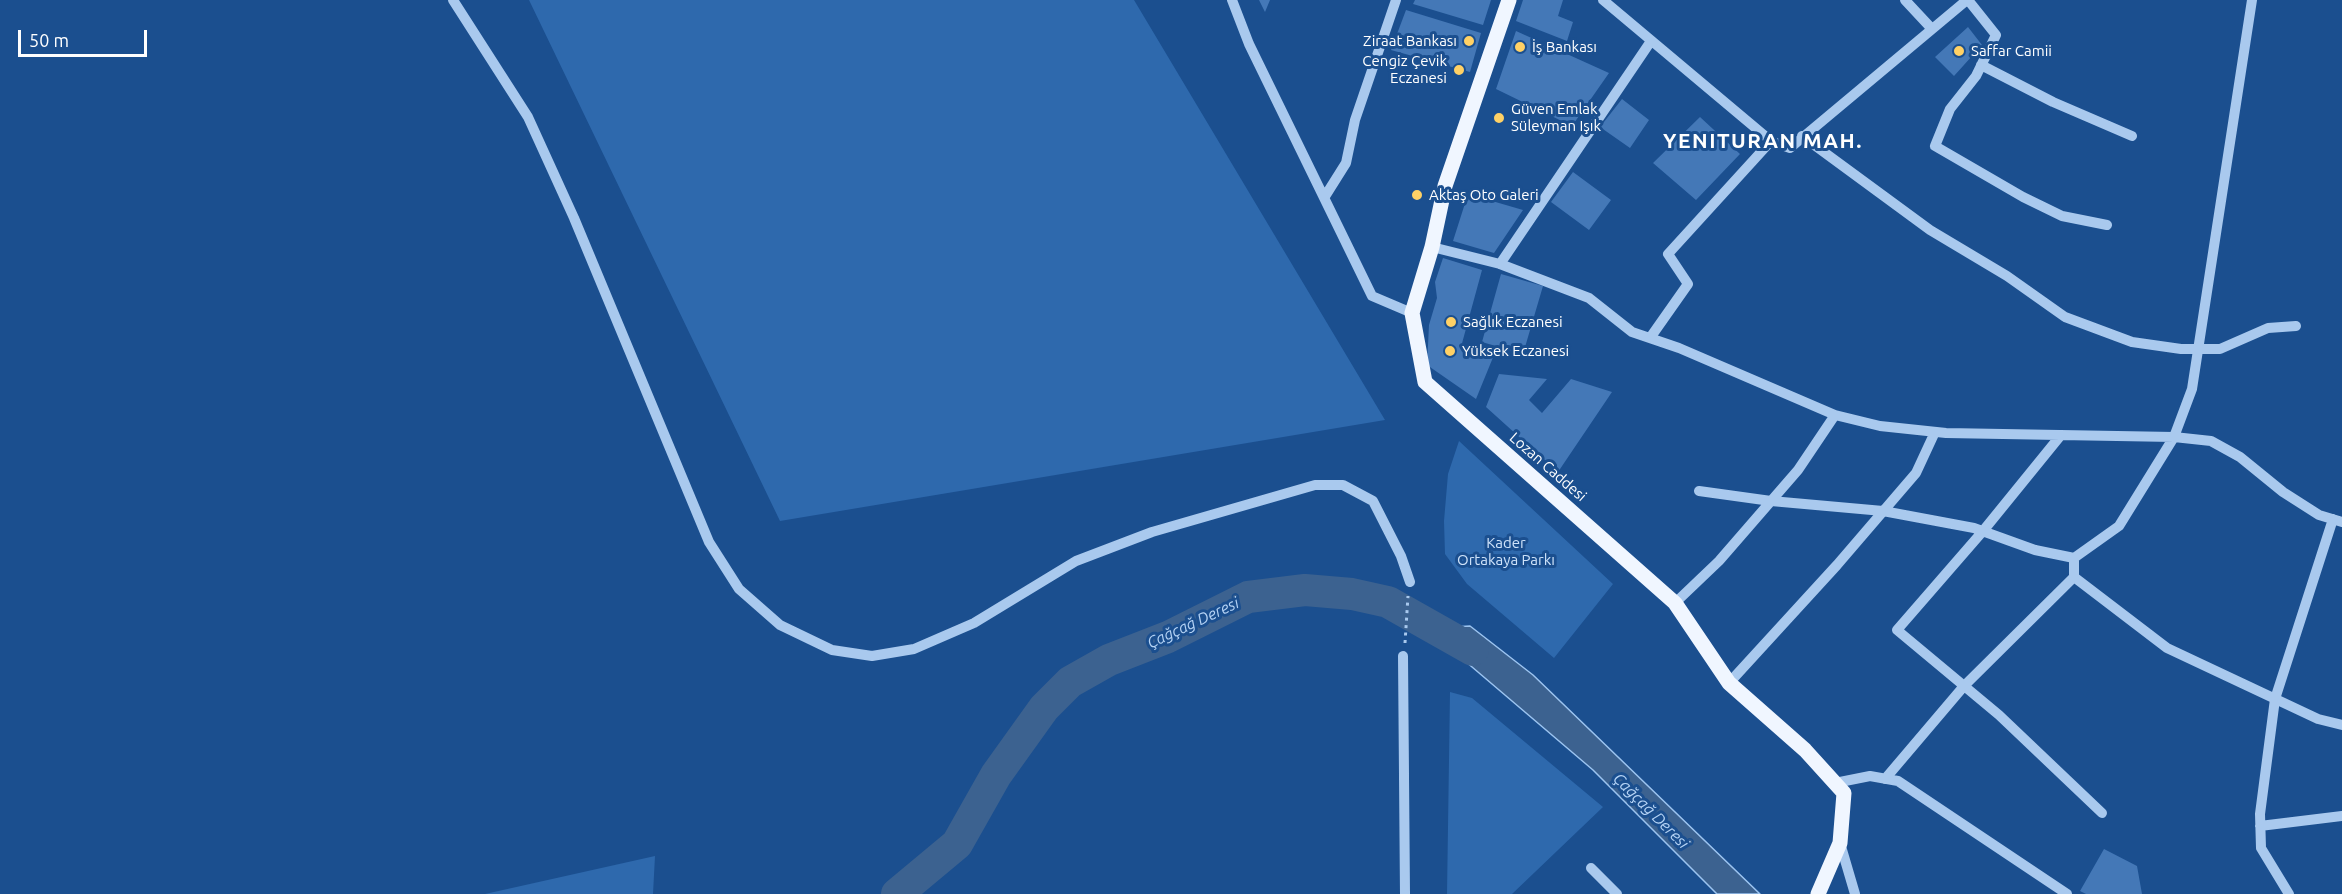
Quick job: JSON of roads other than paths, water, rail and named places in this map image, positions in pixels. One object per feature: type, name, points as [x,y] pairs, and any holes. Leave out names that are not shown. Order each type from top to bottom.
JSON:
[{"type":"main road","name":"Lozan Caddesi","points":[[1509,0],[1445,186],[1432,247],[1412,313],[1425,382],[1676,603],[1729,683],[1805,750],[1844,793],[1840,843],[1818,894]]},
{"type":"street","points":[[453,0],[528,117],[574,218],[709,542],[739,589],[780,625],[832,650],[872,656],[914,649],[974,623],[1076,561],[1152,532],[1315,485],[1343,485],[1373,501],[1401,556],[1410,582]]},
{"type":"street","points":[[1232,0],[1249,44],[1372,296],[1412,313]]},
{"type":"street","points":[[1324,198],[1346,163],[1355,120],[1396,0]]},
{"type":"street","points":[[1603,0],[1771,141],[1790,148],[1967,0],[1996,35],[1976,76],[1950,110],[1935,146],[2023,197],[2062,216],[2107,225]]},
{"type":"street","points":[[1905,0],[1932,29]]},
{"type":"street","points":[[1699,491],[1883,512],[1983,531],[2035,550],[2074,558],[2119,526],[2174,438],[2192,389],[2252,0]]},
{"type":"street","points":[[1500,264],[1651,41]]},
{"type":"street","points":[[1982,65],[2053,102],[2132,136]]},
{"type":"street","points":[[1802,136],[1930,230],[2007,276],[2066,317],[2132,342],[2199,349],[2220,349],[2268,328],[2296,326]]},
{"type":"street","points":[[1650,338],[1688,284],[1668,254],[1771,141]]},
{"type":"street","points":[[1432,247],[1500,264],[1589,298],[1632,332],[1679,348],[1836,415],[1880,426],[1935,432],[2211,441],[2240,457],[2292,498],[2319,515],[2337,520],[2275,699],[2260,826],[2261,848],[2289,894]]},
{"type":"street","points":[[1676,603],[1719,561],[1772,501],[1798,470],[1836,415]]},
{"type":"street","points":[[1729,683],[1916,473],[1935,432]]},
{"type":"street","points":[[2061,435],[1983,531],[1897,630],[1998,715],[2102,813]]},
{"type":"street","points":[[1885,779],[1964,686],[2074,577],[2074,558]]},
{"type":"street","points":[[2074,577],[2167,648],[2318,719],[2342,725]]},
{"type":"street","points":[[1403,656],[1405,894]]},
{"type":"street","points":[[1835,783],[1870,776],[1898,781],[2067,894]]},
{"type":"street","points":[[2260,826],[2342,816]]},
{"type":"street","points":[[1840,843],[1855,894]]},
{"type":"street","points":[[1592,868],[1617,894]]},
{"type":"water","points":[[1470,626],[1533,675],[1760,894],[1717,894],[1593,770],[1465,661],[1436,628]]},
{"type":"waterway","name":"Çağçağ Deresi","points":[[897,894],[957,844],[996,775],[1044,708],[1070,682],[1109,660],[1168,637],[1248,597],[1305,590],[1352,594],[1388,602],[1473,650]]},
{"type":"place","name":"Ziraat Bankası","points":[[1469,41]]},
{"type":"place","name":"İş Bankası","points":[[1520,47]]},
{"type":"place","name":"Saffar Camii","points":[[1959,51]]},
{"type":"place","name":"Cengiz Çevik Eczanesi","points":[[1459,70]]},
{"type":"place","name":"Güven Emlak Süleyman Işık","points":[[1499,118]]},
{"type":"place","name":"Aktaş Oto Galeri","points":[[1417,195]]},
{"type":"place","name":"Sağlık Eczanesi","points":[[1451,322]]},
{"type":"place","name":"Yüksek Eczanesi","points":[[1450,351]]},
{"type":"district","name":"YENITURAN MAH.","points":[[1763,141]]},
{"type":"park label","name":"Kader Ortakaya Parkı","points":[[1506,552]]}]
